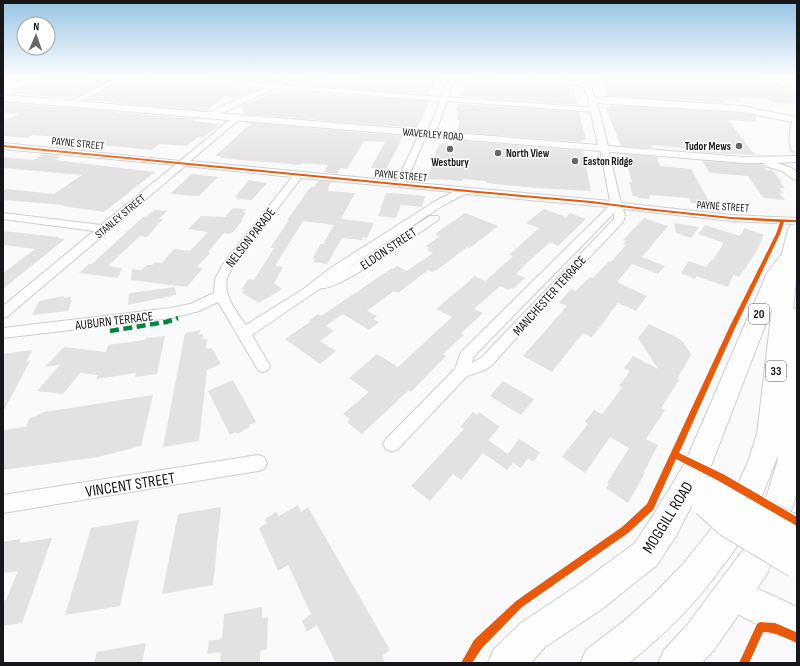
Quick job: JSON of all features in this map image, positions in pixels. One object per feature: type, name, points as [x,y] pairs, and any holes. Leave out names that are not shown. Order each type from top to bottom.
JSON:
[{"type":"highway","points":[[797,124],[797,148]]},
{"type":"highway","name":"MOGGILL ROAD","points":[[752,486],[762,462],[770,434],[783,297],[797,229]]},
{"type":"highway","name":"33","points":[[780,502],[791,463],[797,406],[795,360],[796,324]]},
{"type":"highway","points":[[599,663],[638,633],[674,599],[697,573],[728,532]]},
{"type":"highway","points":[[677,663],[701,637],[733,593],[754,562],[760,550]]},
{"type":"main road","name":"MOGGILL ROAD","points":[[506,663],[533,635],[590,597],[646,554],[665,525],[699,491],[766,298],[776,273],[791,254]]},
{"type":"main road","points":[[699,491],[734,500],[797,533]]},
{"type":"main road","points":[[699,491],[729,521],[797,562]]},
{"type":"main road","points":[[733,593],[767,611],[797,624]]},
{"type":"street","name":"WAVERLEY ROAD","points":[[118,108],[797,164]]},
{"type":"street","points":[[211,116],[229,108]]},
{"type":"street","points":[[400,185],[440,108]]},
{"type":"street","points":[[566,108],[595,110]]},
{"type":"street","points":[[733,108],[797,120]]},
{"type":"street","name":"MANCHESTER TERRACE","points":[[392,444],[462,372],[480,366],[493,356],[566,274],[619,220],[620,216],[616,205],[595,110]]},
{"type":"street","name":"STANLEY STREET","points":[[3,313],[237,118]]},
{"type":"street","name":"PAYNE STREET","points":[[3,146],[462,192],[538,196],[682,213],[797,221]]},
{"type":"street","name":"WAVERLEY ROAD","points":[[744,160],[797,159]]},
{"type":"street","points":[[761,162],[786,168],[797,177]]},
{"type":"street","name":"NELSON PARADE","points":[[221,295],[220,282],[226,268],[298,175]]},
{"type":"street","name":"ELDON STREET","points":[[244,333],[309,291],[339,279],[354,271],[444,211],[462,192]]},
{"type":"street","name":"MANCHESTER TERRACE","points":[[462,372],[466,356],[472,348],[616,205]]},
{"type":"street","points":[[3,216],[104,229]]},
{"type":"street","points":[[221,295],[232,316],[244,333],[263,366]]},
{"type":"street","name":"AUBURN TERRACE","points":[[3,333],[171,313],[194,308],[221,295]]},
{"type":"street","name":"VINCENT STREET","points":[[3,504],[258,463]]},
{"type":"building","points":[[3,108],[68,108],[196,119],[193,121],[220,124],[204,137],[198,137],[186,146],[159,144],[151,150],[81,143],[72,149],[56,147],[68,138],[33,135],[27,138],[3,136],[3,121],[19,114],[3,113]]},
{"type":"building","points":[[174,108],[211,108],[207,111]]},
{"type":"building","points":[[242,108],[427,108],[417,128],[245,114]]},
{"type":"building","points":[[457,108],[520,108],[579,112],[586,140],[581,140],[581,142],[457,132],[460,120],[457,120],[459,111],[456,111]]},
{"type":"building","points":[[606,108],[662,108],[742,113],[756,116],[755,122],[728,120],[755,155],[696,152],[694,149],[651,145],[653,148],[621,146]]},
{"type":"building","points":[[250,123],[403,136],[386,170],[371,168],[385,142],[364,141],[347,169],[340,168],[337,174],[324,172],[328,165],[302,163],[300,165],[220,158],[222,156],[215,156],[248,126],[251,126]]},
{"type":"building","points":[[455,140],[583,151],[591,191],[536,188],[463,179],[462,181],[427,179],[439,144],[453,145]]},
{"type":"building","points":[[43,154],[61,156],[55,160],[155,172],[104,212],[62,206],[63,205],[3,200],[3,191],[7,189],[54,194],[82,175],[3,168],[3,157],[33,160]]},
{"type":"building","points":[[624,154],[657,157],[660,166],[691,169],[711,205],[691,203],[689,198],[649,195],[650,199],[633,196],[629,182],[632,182]]},
{"type":"building","points":[[702,161],[762,164],[766,170],[772,170],[782,182],[780,182],[785,188],[779,188],[784,194],[779,193],[785,200],[763,198],[748,176],[710,173]]},
{"type":"building","points":[[192,174],[218,177],[199,196],[170,194]]},
{"type":"building","points":[[249,180],[267,183],[252,200],[236,199],[238,197],[235,197]]},
{"type":"building","points":[[318,181],[331,182],[328,191],[355,193],[341,219],[374,223],[367,238],[363,237],[362,240],[342,238],[327,264],[313,262],[315,259],[313,258],[320,244],[323,244],[334,225],[303,221],[275,266],[283,267],[274,283],[282,289],[259,303],[242,293],[245,289],[242,289],[248,279],[254,280],[274,248],[270,248],[289,220],[287,220],[309,189],[314,187]]},
{"type":"building","points":[[386,193],[425,196],[422,207],[401,205],[396,218],[378,216]]},
{"type":"building","points":[[233,208],[246,209],[243,212],[246,213],[241,220],[243,220],[233,232],[229,234],[224,233],[208,252],[210,253],[197,267],[203,268],[187,287],[131,280],[132,269],[141,270],[147,265],[152,265],[155,262],[162,263],[174,249],[190,251],[208,232],[188,229],[201,216],[225,217]]},
{"type":"building","points":[[544,209],[566,217],[570,213],[586,219],[558,246],[550,242],[526,264],[516,274],[525,278],[513,289],[511,288],[509,290],[500,286],[474,309],[483,313],[461,333],[464,335],[443,354],[446,356],[411,392],[409,390],[362,434],[347,422],[350,419],[343,414],[369,392],[349,378],[377,354],[398,367],[452,317],[436,309],[475,276],[485,281],[510,259],[513,256],[509,255],[539,228],[526,223]]},
{"type":"building","points":[[154,210],[167,211],[159,219],[163,219],[147,237],[140,236],[108,266],[122,268],[118,278],[79,273],[89,264],[92,264],[143,217],[146,217]]},
{"type":"building","points":[[465,213],[498,226],[470,248],[467,247],[437,270],[432,272],[428,270],[398,293],[394,291],[367,311],[377,316],[373,319],[379,322],[369,330],[343,314],[326,326],[334,331],[320,341],[336,351],[320,364],[285,339],[310,322],[309,321],[318,314],[321,316],[392,268],[393,269],[397,266],[407,271],[433,253],[427,250],[429,248],[426,246],[440,236],[435,234]]},
{"type":"building","points":[[644,218],[668,226],[642,257],[665,266],[658,274],[632,264],[617,282],[647,296],[636,311],[618,303],[592,337],[583,333],[552,372],[523,356],[567,306],[559,303],[571,289],[576,291],[590,277],[593,278],[609,261],[611,262],[626,245],[623,244],[626,241],[623,240]]},
{"type":"building","points":[[674,223],[699,227],[691,238],[676,233]]},
{"type":"building","points":[[705,225],[740,236],[744,228],[764,235],[755,254],[739,277],[733,275],[728,287],[696,276],[695,279],[681,273],[689,261],[706,267],[711,260],[713,260],[724,243],[698,234]]},
{"type":"building","points":[[3,231],[59,237],[57,238],[65,239],[3,289],[3,273],[35,249],[3,245]]},
{"type":"building","points":[[175,287],[176,295],[128,305],[129,293]]},
{"type":"building","points":[[64,296],[63,298],[71,297],[70,300],[72,300],[68,311],[32,315],[39,301]]},
{"type":"building","points":[[649,324],[678,338],[684,343],[691,355],[677,379],[679,380],[661,408],[665,410],[646,439],[658,445],[644,472],[645,473],[628,503],[606,488],[609,484],[607,483],[629,448],[610,437],[585,473],[562,457],[588,424],[585,422],[594,410],[602,414],[622,388],[619,386],[630,371],[624,368],[633,356],[658,369],[638,338]]},
{"type":"building","points":[[200,330],[199,335],[203,334],[202,339],[207,339],[206,349],[212,348],[221,364],[207,370],[199,441],[163,447],[185,333]]},
{"type":"building","points":[[165,336],[157,374],[135,377],[136,373],[96,379],[98,375],[80,373],[63,394],[37,391],[60,365],[45,367],[64,347],[106,352],[108,345]]},
{"type":"building","points":[[32,350],[26,362],[30,361],[3,412],[3,354]]},
{"type":"building","points":[[233,380],[256,422],[249,425],[250,427],[237,434],[236,432],[230,435],[208,391]]},
{"type":"building","points":[[503,381],[534,399],[521,415],[490,396]]},
{"type":"building","points":[[153,395],[141,446],[98,457],[3,470],[3,430],[26,427],[29,419],[44,412]]},
{"type":"building","points":[[473,412],[477,415],[479,412],[500,427],[488,440],[508,454],[519,439],[540,452],[533,462],[528,458],[521,468],[513,463],[507,470],[483,453],[461,480],[453,474],[430,501],[411,486],[464,429],[460,427]]},
{"type":"building","points":[[298,505],[301,512],[308,507],[390,650],[382,656],[385,663],[336,663],[317,625],[307,632],[302,621],[311,614],[288,565],[278,571],[259,528],[267,523],[265,519],[276,512],[279,516]]},
{"type":"building","points":[[221,507],[213,585],[162,594],[178,514]]},
{"type":"building","points":[[139,520],[120,606],[65,615],[91,528]]},
{"type":"building","points":[[52,538],[22,623],[3,626],[3,601],[6,600],[18,571],[3,573],[3,542],[21,539],[19,543]]},
{"type":"building","points":[[262,607],[262,618],[268,617],[267,649],[260,651],[260,663],[220,663],[221,652],[207,654],[209,641],[222,639],[224,614]]},
{"type":"building","points":[[146,643],[142,663],[94,663],[97,652]]},
{"type":"marked path","points":[[110,331],[166,322],[178,318]]},
{"type":"cycle path","points":[[3,146],[591,202],[731,218],[797,221]]},
{"type":"cycle path","points":[[466,663],[478,644],[519,604],[625,530],[650,507],[732,328],[778,234],[782,222]]},
{"type":"cycle path","points":[[674,454],[720,477],[797,522]]},
{"type":"cycle path","points":[[744,663],[760,627],[770,627],[788,633],[797,638]]},
{"type":"place","name":"Tudor Mews","points":[[739,146]]},
{"type":"place","name":"Westbury","points":[[450,149]]},
{"type":"place","name":"North View","points":[[498,153]]},
{"type":"place","name":"Easton Ridge","points":[[575,161]]}]
